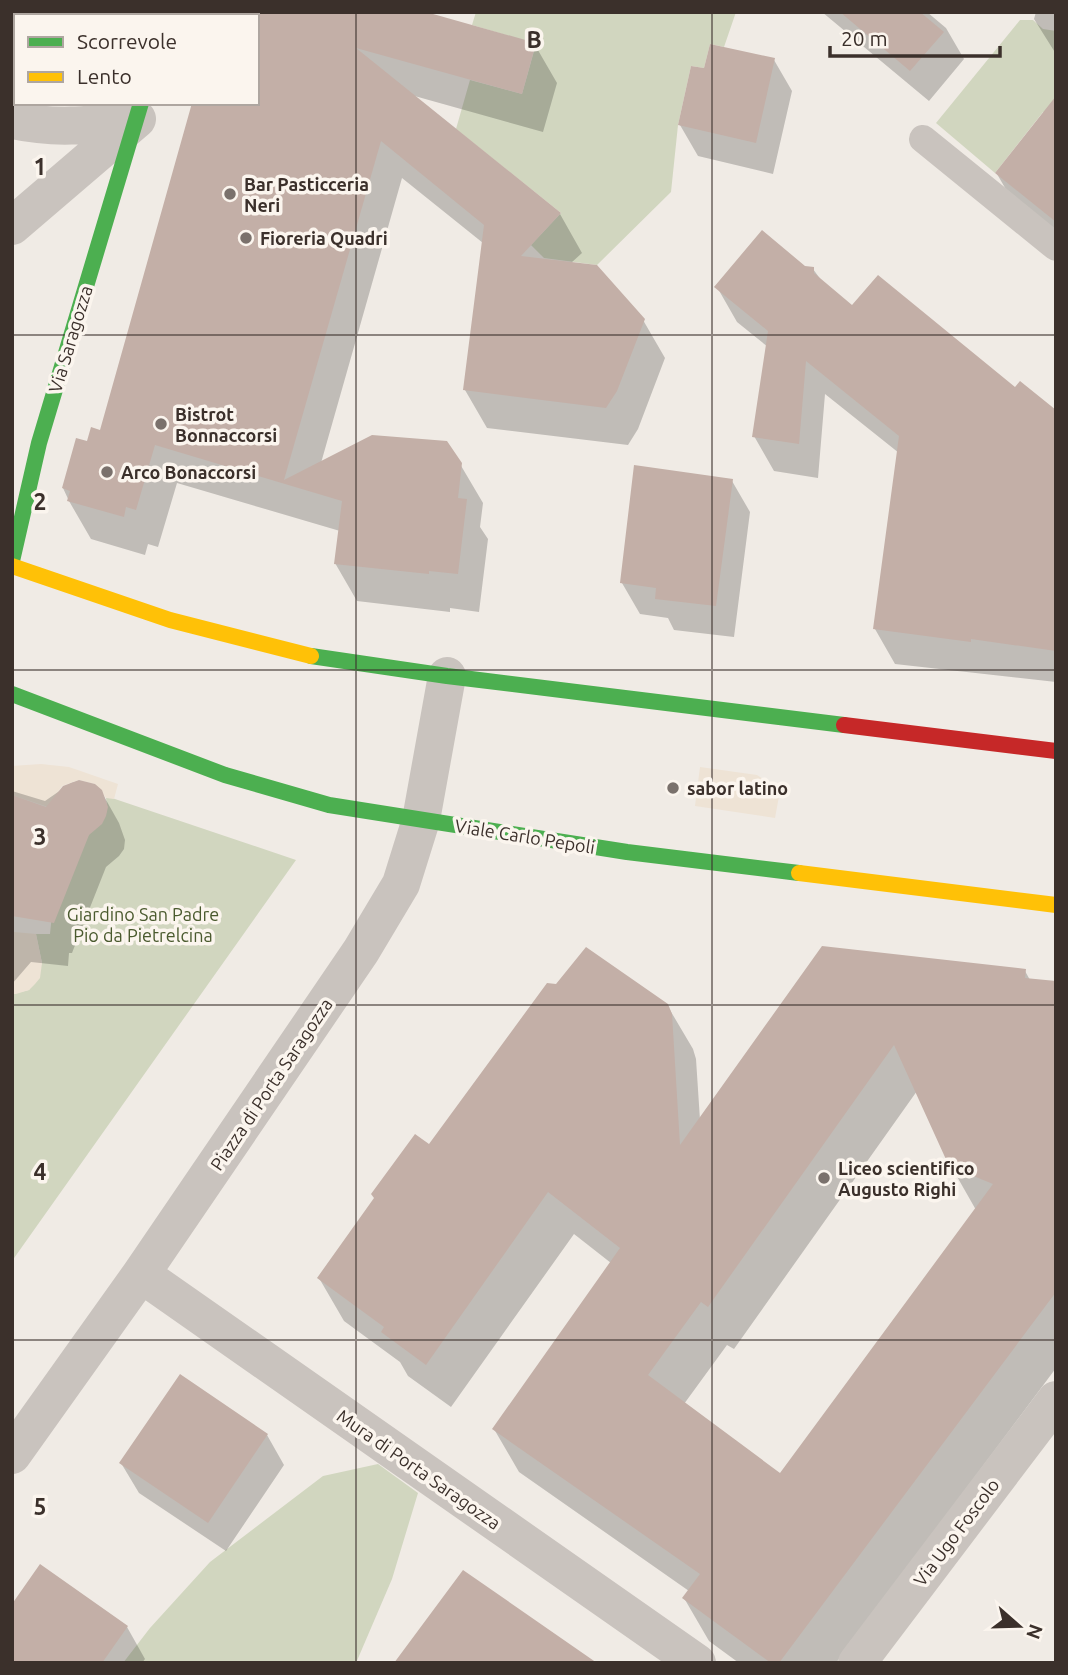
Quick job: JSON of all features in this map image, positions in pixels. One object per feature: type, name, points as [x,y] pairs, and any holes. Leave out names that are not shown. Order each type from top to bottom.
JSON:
[{"type":"main road","name":"Via Saragozza","points":[[12,564],[39,443],[139,111]]},
{"type":"main road","points":[[12,564],[170,620],[318,658],[1056,751]]},
{"type":"main road","name":"Viale Carlo Pepoli","points":[[12,694],[225,775],[329,805],[627,852],[1056,905]]},
{"type":"street","points":[[12,120],[75,127],[139,111]]},
{"type":"street","points":[[12,226],[139,111]]},
{"type":"street","name":"Piazza di Porta Saragozza","points":[[12,1454],[141,1275],[361,951],[401,884],[421,820],[447,676]]},
{"type":"street","name":"Mura di Porta Saragozza","points":[[141,1275],[697,1663]]},
{"type":"street","name":"Via Ugo Foscolo","points":[[857,1663],[1056,1400]]},
{"type":"lane","points":[[923,139],[1056,247]]},
{"type":"green space","points":[[476,12],[736,12],[724,47],[710,44],[704,68],[691,66],[678,125],[671,192],[597,265],[544,258],[531,245],[561,213],[456,129],[470,80],[522,94],[536,44],[472,25]]},
{"type":"green space","points":[[1020,20],[1033,20],[1043,29],[1056,31],[1056,122],[1043,112],[995,173],[936,123]]},
{"type":"green space","name":"Giardino San Padre Pio da Pietrelcina","points":[[106,798],[296,860],[12,1261],[12,994],[29,990],[42,963],[36,934],[50,934],[52,914],[90,832],[104,818]]},
{"type":"green space","points":[[378,1464],[418,1493],[392,1579],[356,1663],[123,1663],[150,1628],[210,1562],[323,1476]]},
{"type":"shaded area","points":[[41,764],[69,767],[118,784],[114,799],[106,798],[95,784],[79,780],[62,786],[54,809],[12,795],[12,766]]},
{"type":"shaded area","points":[[700,767],[757,775],[780,791],[775,818],[695,806]]},
{"type":"shaded area","points":[[14,932],[36,934],[42,963],[40,978],[35,984],[29,990],[12,994]]},
{"type":"building","points":[[426,12],[536,43],[522,94],[356,48],[561,213],[521,256],[597,265],[645,319],[617,391],[606,408],[463,390],[484,225],[381,141],[284,480],[372,435],[447,441],[462,463],[458,498],[467,499],[458,574],[429,571],[429,574],[334,564],[342,501],[155,445],[136,510],[126,507],[124,517],[67,501],[70,491],[62,488],[76,438],[87,441],[91,427],[100,430],[191,105],[259,105],[257,14]]},
{"type":"building","points":[[840,12],[920,12],[944,32],[910,71]]},
{"type":"building","points":[[710,44],[775,58],[756,143],[678,125],[691,66],[704,68]]},
{"type":"building","points":[[1056,96],[1056,222],[995,173]]},
{"type":"building","points":[[762,230],[805,266],[814,267],[814,273],[852,305],[878,275],[1015,387],[1020,381],[1056,410],[1056,651],[873,629],[899,436],[806,361],[799,444],[752,437],[768,331],[714,287]]},
{"type":"building","points":[[634,465],[733,479],[716,606],[655,599],[656,588],[620,583]]},
{"type":"building","points":[[79,780],[95,784],[102,790],[108,807],[102,824],[89,835],[54,923],[12,916],[12,795],[46,807],[63,786]]},
{"type":"building","name":"Liceo scientifico Augusto Righi","points":[[822,946],[1026,969],[1025,978],[1056,981],[1056,1292],[779,1663],[771,1663],[682,1598],[700,1574],[492,1429],[620,1248],[548,1192],[426,1365],[381,1332],[384,1327],[317,1278],[374,1198],[371,1194],[415,1134],[429,1144],[547,983],[556,984],[586,947],[668,1004],[672,1014],[680,1145]],"holes":[[[894,1045],[949,1166],[993,1184],[780,1473],[648,1375],[701,1302],[708,1307]]]},
{"type":"building","points":[[180,1374],[268,1434],[208,1523],[119,1463]]},
{"type":"building","points":[[40,1564],[128,1626],[102,1663],[12,1663],[12,1604]]},
{"type":"building","points":[[463,1570],[597,1663],[394,1663]]},
{"type":"traffic: fast","points":[[12,561],[39,443],[140,105]]},
{"type":"traffic: fast","points":[[311,656],[447,676],[844,725]]},
{"type":"traffic: fast","points":[[12,694],[225,775],[329,805],[627,852],[799,873]]},
{"type":"traffic: slow","points":[[12,566],[170,620],[311,656]]},
{"type":"traffic: slow","points":[[799,873],[1056,905]]},
{"type":"traffic: jam","points":[[844,725],[1056,751]]},
{"type":"place","name":"Bar Pasticceria Neri","points":[[230,194]]},
{"type":"place","name":"Fioreria Quadri","points":[[246,238]]},
{"type":"place","name":"Bistrot Bonnaccorsi","points":[[161,424]]},
{"type":"place","name":"Arco Bonaccorsi","points":[[107,472]]},
{"type":"place","name":"sabor latino","points":[[673,788]]},
{"type":"place","name":"Liceo scientifico Augusto Righi","points":[[824,1178]]}]
